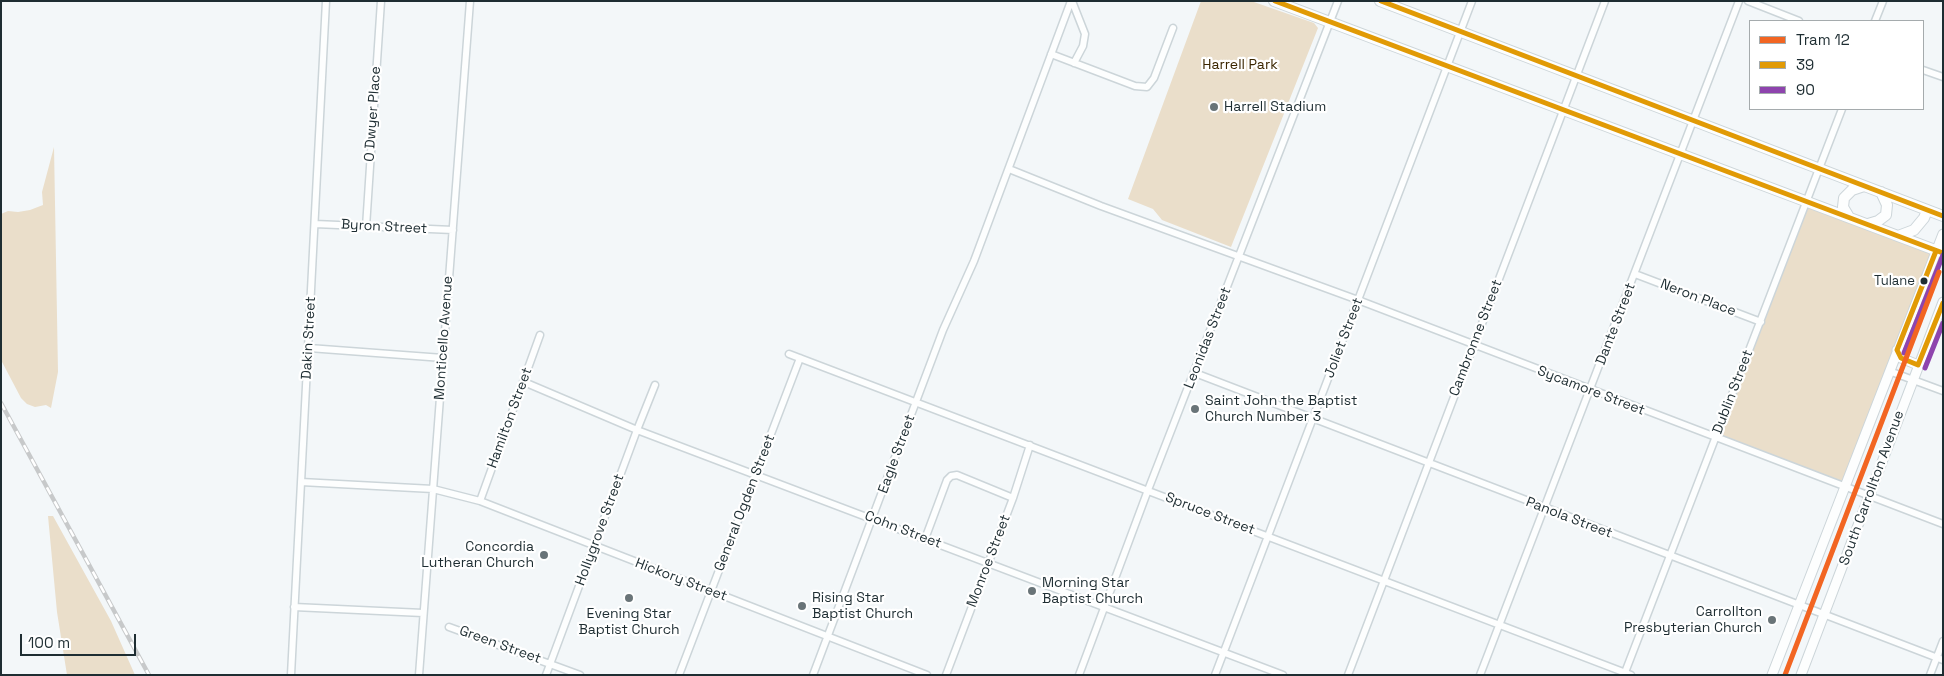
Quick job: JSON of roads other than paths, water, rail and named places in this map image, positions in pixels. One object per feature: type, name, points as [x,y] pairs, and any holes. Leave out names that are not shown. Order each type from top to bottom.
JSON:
[{"type":"main road","points":[[1274,1],[1807,200],[1939,252]]},
{"type":"main road","points":[[1380,1],[1943,216]]},
{"type":"main road","points":[[1849,217],[1844,207],[1844,198],[1852,190],[1864,186]]},
{"type":"main road","points":[[1868,224],[1878,221],[1886,215],[1887,205],[1881,192]]},
{"type":"main road","points":[[1898,236],[1914,230],[1928,210]]},
{"type":"main road","name":"South Carrollton Avenue","points":[[1772,675],[1897,350],[1939,252],[1943,234]]},
{"type":"main road","name":"South Carrollton Avenue","points":[[1801,675],[1870,497],[1912,379],[1943,302]]},
{"type":"main road","points":[[1897,350],[1901,358],[1918,365]]},
{"type":"street","name":"Dakin Street","points":[[291,675],[326,1]]},
{"type":"street","name":"O Dwyer Place","points":[[366,227],[380,1]]},
{"type":"street","name":"Monticello Avenue","points":[[418,675],[470,1]]},
{"type":"street","name":"Eagle Street","points":[[813,675],[916,402],[1009,169],[1071,1]]},
{"type":"street","points":[[1071,1],[1085,34],[1083,46],[1074,63]]},
{"type":"street","name":"Leonidas Street","points":[[1079,675],[1148,490],[1195,374],[1338,1]]},
{"type":"street","name":"Joliet Street","points":[[1214,675],[1472,1]]},
{"type":"street","name":"Cambronne Street","points":[[1348,675],[1605,1]]},
{"type":"street","name":"Dante Street","points":[[1480,675],[1543,508],[1682,154],[1739,1]]},
{"type":"street","points":[[1748,1],[1796,20]]},
{"type":"street","points":[[1875,20],[1883,1]]},
{"type":"street","points":[[1051,54],[1135,86],[1147,87],[1154,78],[1173,28]]},
{"type":"street","points":[[1924,70],[1943,77]]},
{"type":"street","name":"Dublin Street","points":[[1627,674],[1670,556],[1842,110]]},
{"type":"street","name":"Sycamore Street","points":[[1009,169],[1358,300],[1590,391],[1943,524]]},
{"type":"street","name":"Byron Street","points":[[315,224],[453,230]]},
{"type":"street","name":"Neron Place","points":[[1635,274],[1761,322]]},
{"type":"street","name":"Hamilton Street","points":[[480,501],[540,335]]},
{"type":"street","points":[[309,348],[443,358]]},
{"type":"street","name":"Spruce Street","points":[[789,354],[1627,674]]},
{"type":"street","name":"General Ogden Street","points":[[679,675],[800,358]]},
{"type":"street","points":[[1889,371],[1943,391]]},
{"type":"street","name":"Panola Street","points":[[1195,374],[1939,659]]},
{"type":"street","name":"Cohn Street","points":[[524,382],[637,430],[1283,675]]},
{"type":"street","name":"Hollygrove Street","points":[[546,675],[637,430],[656,385]]},
{"type":"street","name":"Monroe Street","points":[[946,675],[1013,498],[1030,445]]},
{"type":"street","points":[[925,540],[947,480],[951,476],[957,475],[1013,498]]},
{"type":"street","name":"Hickory Street","points":[[301,482],[433,489],[480,501],[927,675]]},
{"type":"street","points":[[294,607],[423,613]]},
{"type":"street","name":"Green Street","points":[[449,627],[472,634],[504,649],[550,663],[580,675]]},
{"type":"street","points":[[1930,675],[1939,659],[1943,641]]},
{"type":"railway","points":[[1,403],[149,675]]},
{"type":"tram line","name":"12","points":[[1785,675],[1939,272]]},
{"type":"place","name":"Harrell Stadium","points":[[1214,107]]},
{"type":"place","name":"Tulane","points":[[1924,281]]},
{"type":"place","name":"Saint John the Baptist Church Number 3","points":[[1195,409]]},
{"type":"place","name":"Concordia Lutheran Church","points":[[544,555]]},
{"type":"place","name":"Morning Star Baptist Church","points":[[1032,591]]},
{"type":"place","name":"Evening Star Baptist Church","points":[[629,598]]},
{"type":"place","name":"Rising Star Baptist Church","points":[[802,606]]},
{"type":"place","name":"Carrollton Presbyterian Church","points":[[1772,620]]},
{"type":"park label","name":"Harrell Park","points":[[1240,65]]}]
